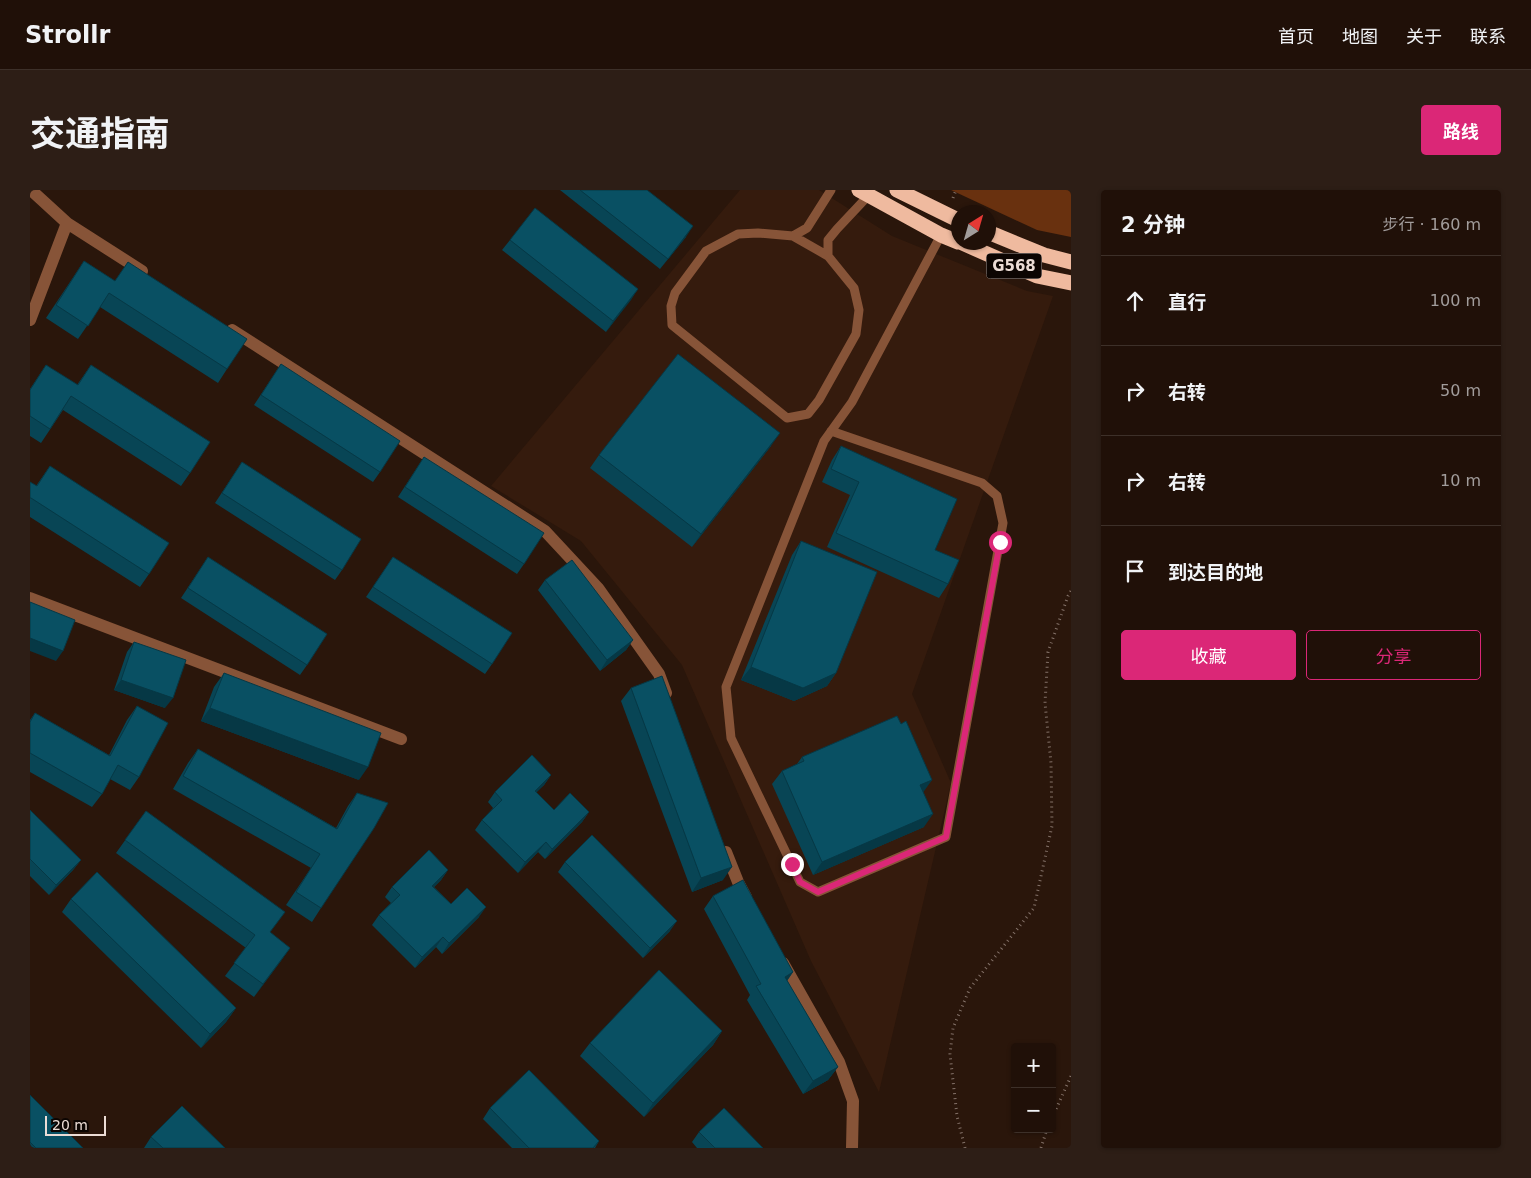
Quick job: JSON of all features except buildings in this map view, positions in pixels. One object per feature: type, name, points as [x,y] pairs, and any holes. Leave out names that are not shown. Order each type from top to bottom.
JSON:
[{"type":"highway","points":[[897,190],[951,217]]},
{"type":"highway","name":"G568","points":[[864,193],[951,239]]},
{"type":"highway","name":"G568","points":[[996,235],[1044,255],[1071,262]]},
{"type":"highway","name":"G568","points":[[977,250],[1037,276],[1071,284]]},
{"type":"street","points":[[31,190],[67,223],[151,277]]},
{"type":"street","points":[[30,320],[67,223]]},
{"type":"street","points":[[218,320],[545,531],[598,588],[659,674],[669,701]]},
{"type":"street","points":[[30,598],[402,740]]},
{"type":"street","points":[[720,836],[738,882],[752,908]]},
{"type":"street","points":[[776,950],[839,1062],[853,1100],[852,1148]]},
{"type":"lane","points":[[793,236],[807,228],[831,190]]},
{"type":"lane","points":[[828,256],[828,240],[864,193]]},
{"type":"lane","points":[[758,232],[793,236],[828,256],[854,288],[859,310],[856,334],[819,400],[808,414],[787,418],[672,325],[671,306],[675,293],[706,251],[738,234],[758,232]]},
{"type":"lane","points":[[832,431],[982,484],[997,496],[1003,523],[946,837],[818,892],[800,882],[731,738],[726,687],[824,441],[852,402],[941,235]]},
{"type":"path","points":[[965,1148],[957,1116],[950,1054],[953,1028],[970,988],[1034,908],[1052,826],[1050,763],[1045,703],[1048,652],[1071,591]]},
{"type":"path","points":[[1056,1109],[1071,1076]]},
{"type":"path","points":[[1041,1148],[1046,1133]]},
{"type":"shaded area","points":[[740,190],[819,190],[892,236],[1027,291],[1053,296],[912,694],[951,783],[879,1092],[811,961],[682,665],[581,541],[491,486]]},
{"type":"shaded area","points":[[951,190],[1071,190],[1071,237],[1037,230],[996,211],[996,205],[983,205]]},
{"type":"route","points":[[792,864],[800,882],[818,892],[946,837],[1000,542]]}]
